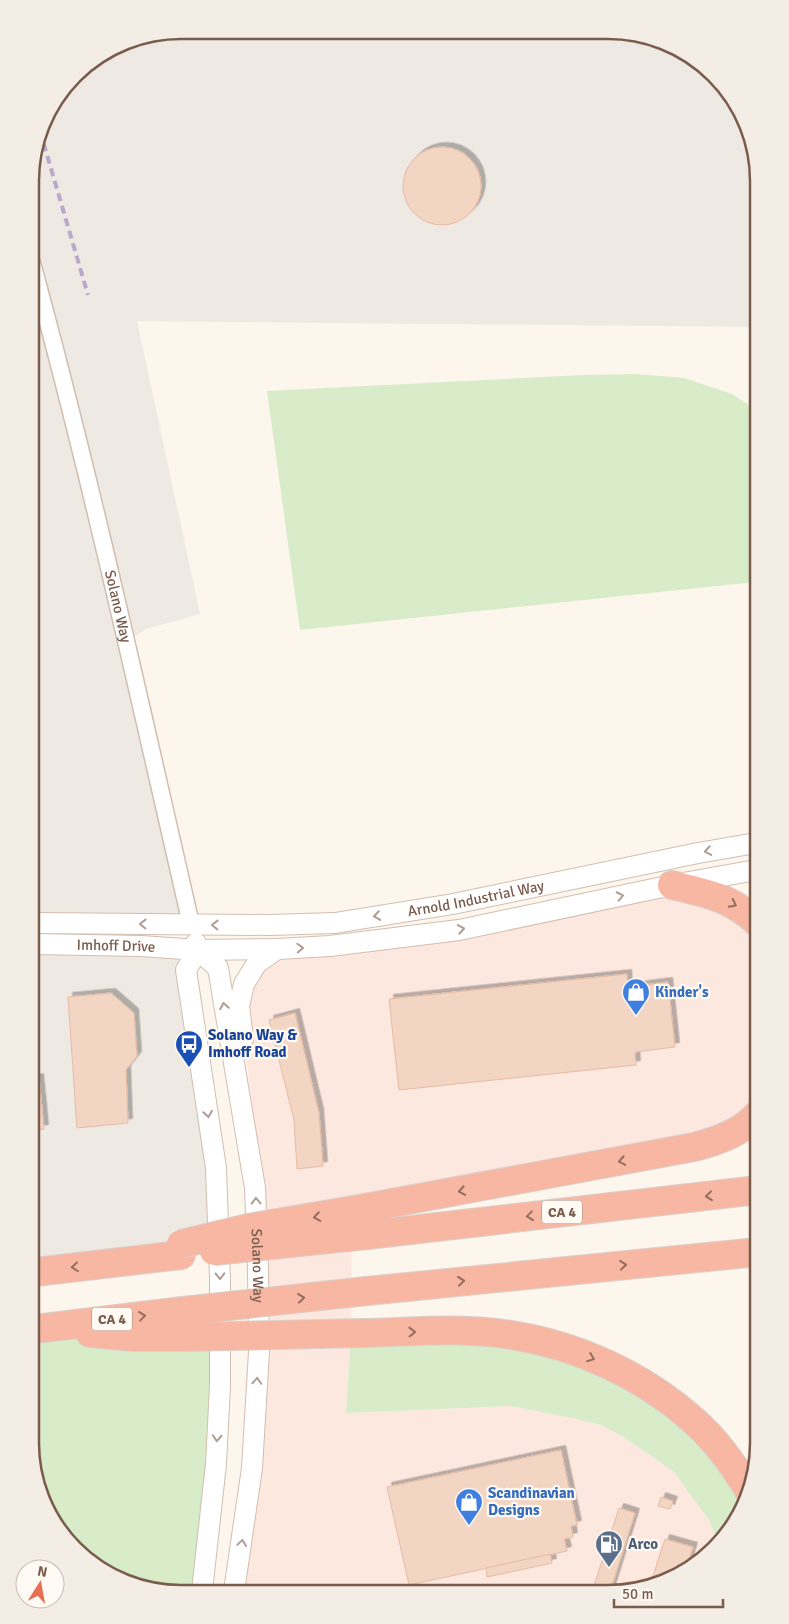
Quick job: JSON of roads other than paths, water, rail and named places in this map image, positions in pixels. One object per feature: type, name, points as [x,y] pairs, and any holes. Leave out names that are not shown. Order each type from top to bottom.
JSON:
[{"type":"highway","points":[[672,885],[714,895],[750,916]]},
{"type":"highway","points":[[366,1222],[694,1148],[725,1138],[750,1122]]},
{"type":"highway","name":"CA 4","points":[[39,1272],[116,1263],[181,1249],[366,1222],[750,1191]]},
{"type":"highway","points":[[39,1328],[133,1337],[183,1324],[367,1291],[750,1253]]},
{"type":"highway","points":[[183,1324],[364,1334],[465,1331],[511,1335],[570,1350],[602,1362],[666,1398],[695,1421],[734,1467],[744,1483]]},
{"type":"street","name":"Solano Way","points":[[39,289],[101,534],[191,924],[198,950],[218,968],[255,1188],[259,1352],[252,1468],[236,1585]]},
{"type":"street","name":"Arnold Industrial Way","points":[[191,924],[269,925],[335,922],[452,904],[750,844]]},
{"type":"street","name":"Arnold Industrial Way","points":[[198,950],[330,946],[459,930],[672,885],[750,871]]},
{"type":"street","name":"Imhoff Drive","points":[[39,923],[191,924]]},
{"type":"street","name":"Imhoff Drive","points":[[39,944],[140,946],[198,950]]},
{"type":"street","points":[[246,1137],[254,1117],[239,1006],[244,984],[257,963],[277,949]]},
{"type":"street","points":[[198,950],[186,970],[216,1168],[220,1289],[220,1386],[216,1454],[203,1585]]},
{"type":"railway","points":[[44,144],[88,295]]},
{"type":"place","name":"Kinder's","points":[[636,1016]]},
{"type":"place","name":"Solano Way & Imhoff Road","points":[[189,1068]]},
{"type":"place","name":"Scandinavian Designs","points":[[469,1526]]},
{"type":"place","name":"Arco","points":[[609,1568]]}]
